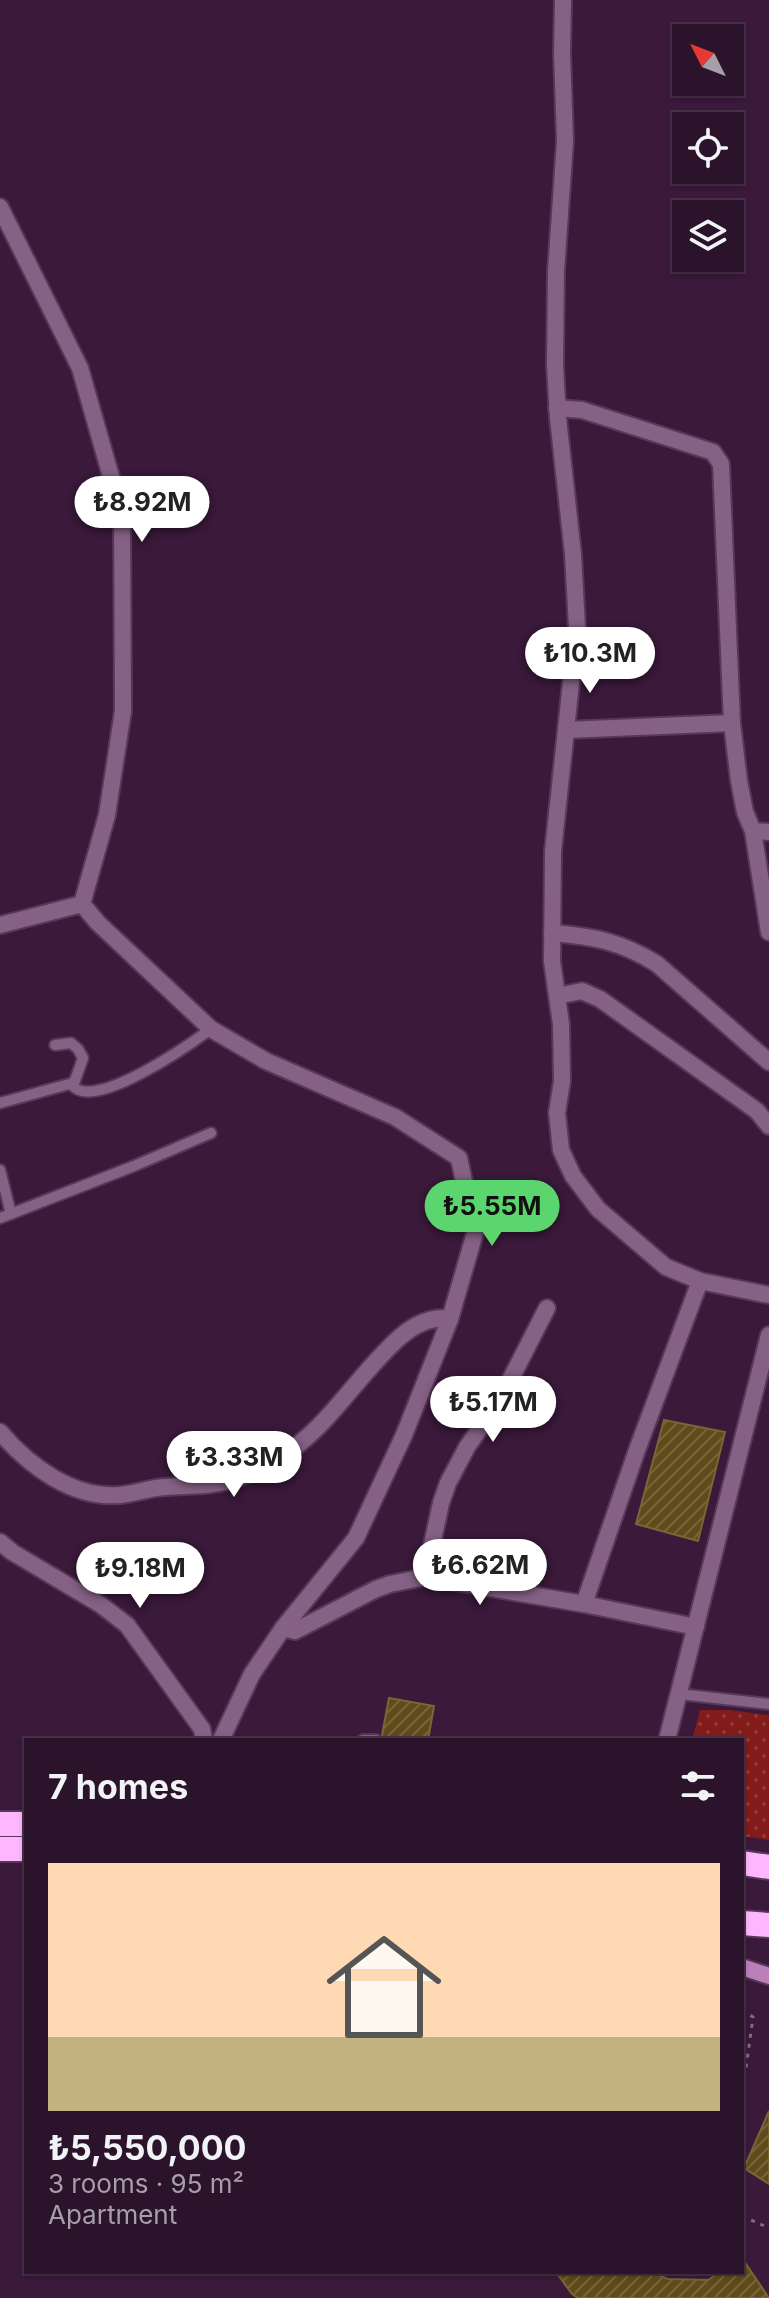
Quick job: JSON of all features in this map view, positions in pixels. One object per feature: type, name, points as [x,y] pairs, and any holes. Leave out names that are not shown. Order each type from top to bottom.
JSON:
[{"type":"highway","points":[[0,1824],[24,1824]]},
{"type":"highway","points":[[0,1849],[24,1849]]},
{"type":"highway","points":[[744,1863],[769,1867]]},
{"type":"highway","points":[[744,1923],[769,1925]]},
{"type":"street","points":[[563,0],[565,141],[554,315],[557,408],[573,554],[577,627],[553,851],[552,961],[561,1024],[562,1081],[557,1113],[561,1150],[573,1176],[598,1209],[666,1267],[700,1281],[769,1295]]},
{"type":"street","points":[[0,207],[80,368],[122,515],[123,711],[107,815],[82,904]]},
{"type":"street","points":[[557,408],[582,410],[713,452],[721,464],[732,723],[745,812],[761,832],[769,932]]},
{"type":"street","points":[[566,730],[732,723]]},
{"type":"street","points":[[0,925],[82,904]]},
{"type":"street","points":[[82,904],[98,923],[211,1029],[266,1061],[395,1117],[459,1158],[475,1233],[450,1319],[404,1435],[356,1538],[283,1628],[252,1674],[222,1738]]},
{"type":"street","points":[[552,933],[610,941],[644,956],[769,1062]]},
{"type":"street","points":[[557,996],[582,991],[600,999],[757,1111],[769,1126]]},
{"type":"street","points":[[584,1604],[700,1281]]},
{"type":"street","points":[[425,1577],[448,1483],[467,1447],[501,1398],[547,1308]]},
{"type":"street","points":[[0,1432],[16,1451],[46,1473],[92,1492],[122,1495],[155,1488],[226,1481],[263,1467],[297,1446],[406,1332],[426,1321],[450,1319]]},
{"type":"street","points":[[668,1738],[769,1335]]},
{"type":"street","points":[[0,1542],[101,1605],[127,1625],[202,1729],[204,1738]]},
{"type":"street","points":[[283,1628],[295,1631],[376,1589],[425,1577],[696,1627]]},
{"type":"street","points":[[744,1968],[769,1976]]},
{"type":"lane","points":[[55,1045],[71,1043],[81,1053],[83,1058],[73,1083],[74,1088],[88,1092],[104,1090],[174,1055],[211,1029]]},
{"type":"lane","points":[[0,1103],[73,1083]]},
{"type":"lane","points":[[0,1170],[5,1216],[211,1133]]},
{"type":"lane","points":[[679,1694],[769,1704]]},
{"type":"path","points":[[744,2011],[753,2017],[744,2069]]},
{"type":"path","points":[[744,2217],[769,2228]]},
{"type":"shaded area","points":[[700,1710],[769,1715],[769,1840],[744,1836],[744,1738],[693,1738]]},
{"type":"building","points":[[664,1420],[725,1432],[698,1541],[636,1524]]},
{"type":"building","points":[[389,1698],[434,1706],[428,1738],[383,1738]]},
{"type":"building","points":[[769,2111],[769,2184],[744,2168]]},
{"type":"building","points":[[744,2261],[769,2298],[578,2298],[557,2274],[655,2274],[668,2279],[708,2280],[717,2274],[744,2274]]}]
